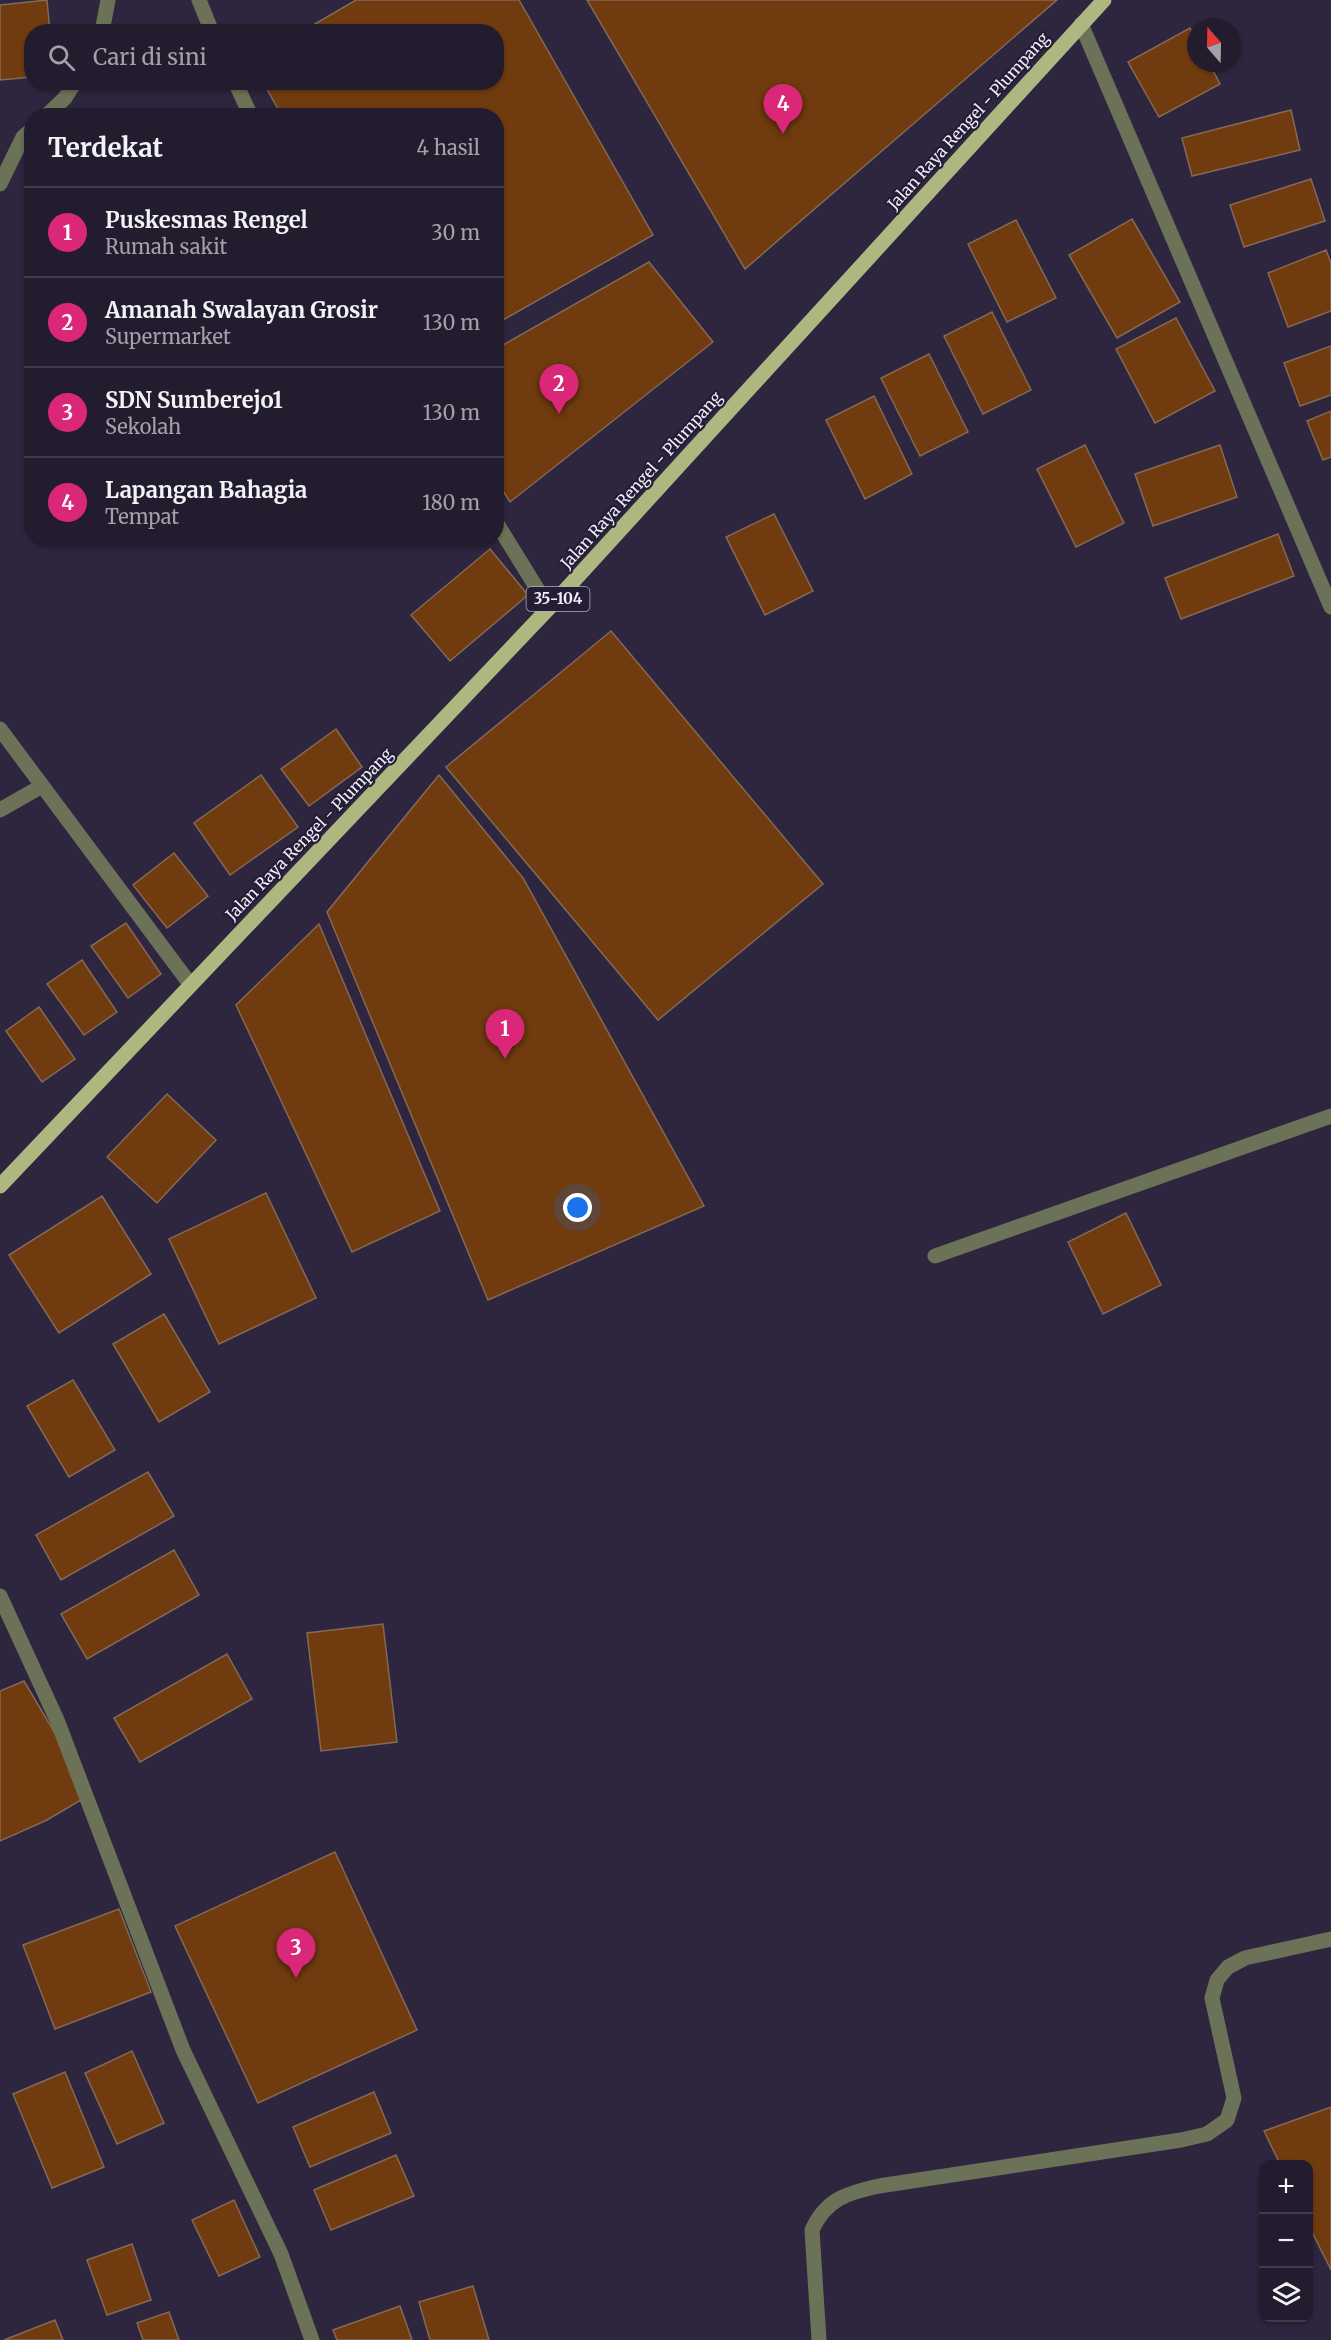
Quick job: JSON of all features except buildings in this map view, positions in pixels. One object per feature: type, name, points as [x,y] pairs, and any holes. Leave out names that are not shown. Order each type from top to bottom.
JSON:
[{"type":"main road","name":"Jalan Raya Rengel - Plumpang","points":[[0,1186],[549,608],[1104,0]]},
{"type":"street","points":[[104,24],[108,0]]},
{"type":"street","points":[[199,0],[209,24]]},
{"type":"street","points":[[1081,24],[1331,607]]},
{"type":"street","points":[[54,108],[70,90]]},
{"type":"street","points":[[239,90],[247,108]]},
{"type":"street","points":[[0,184],[24,136]]},
{"type":"street","points":[[504,535],[549,608]]},
{"type":"street","points":[[0,729],[190,984]]},
{"type":"street","points":[[0,810],[42,786]]},
{"type":"street","points":[[935,1256],[1331,1116]]},
{"type":"street","points":[[0,1596],[57,1720],[183,2050],[281,2254],[312,2340]]},
{"type":"street","points":[[819,2340],[812,2230],[819,2214],[832,2203],[854,2192],[879,2186],[1181,2140],[1207,2134],[1227,2120],[1234,2098],[1212,1998],[1217,1980],[1228,1967],[1245,1958],[1331,1939]]},
{"type":"place","name":"Lapangan Bahagia","points":[[783,134]]},
{"type":"place","name":"Amanah Swalayan Grosir","points":[[559,414]]},
{"type":"place","name":"Puskesmas Rengel","points":[[505,1059]]},
{"type":"place","name":"SDN Sumberejo1","points":[[296,1978]]}]
